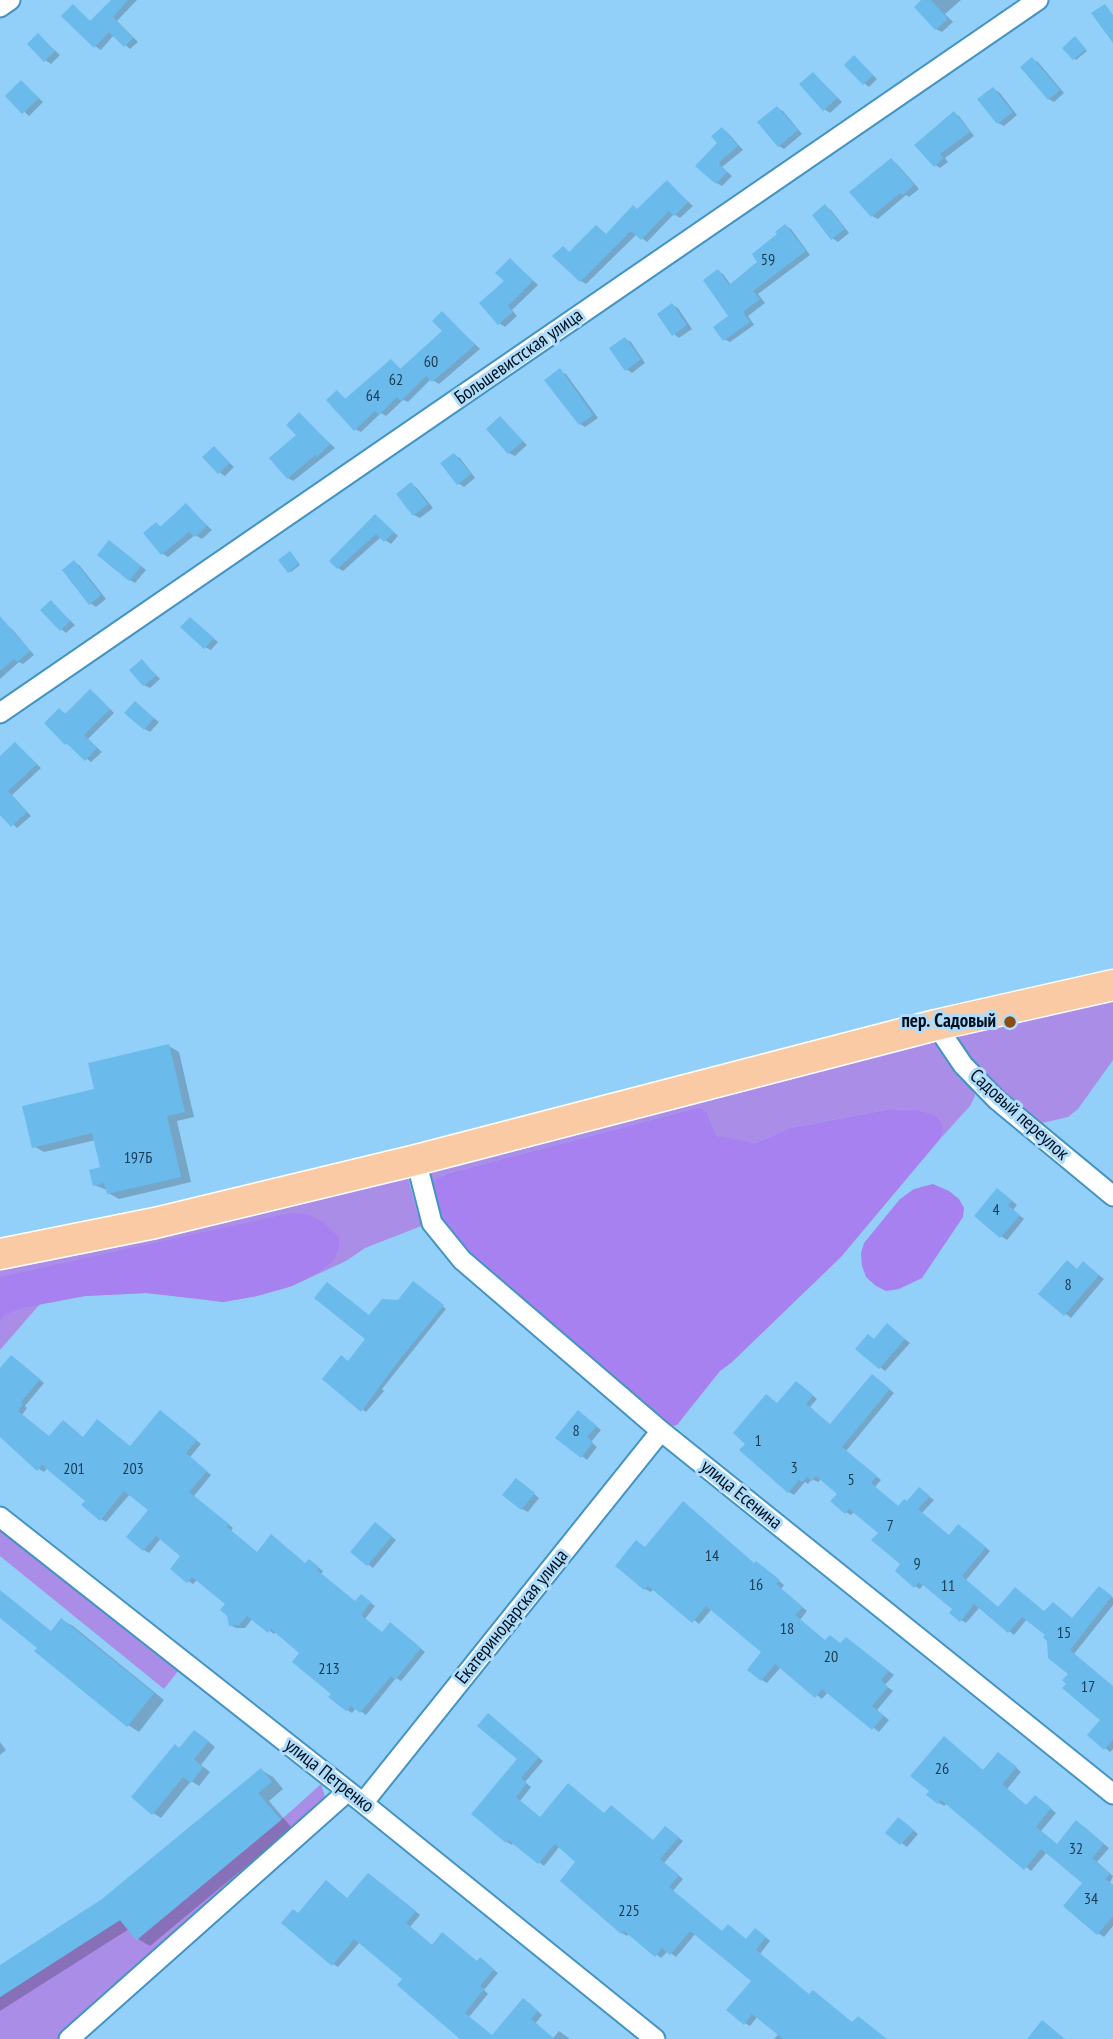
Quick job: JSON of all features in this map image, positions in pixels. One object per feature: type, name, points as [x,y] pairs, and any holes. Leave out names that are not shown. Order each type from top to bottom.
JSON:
[{"type":"main road","points":[[0,1254],[155,1223],[416,1160],[936,1025],[1113,985]]},
{"type":"street","points":[[0,7],[9,0]]},
{"type":"street","name":"Большевистская улица","points":[[0,713],[1038,0]]},
{"type":"street","name":"Садовый переулок","points":[[936,1025],[963,1065],[997,1100],[1113,1196]]},
{"type":"street","name":"улица Есенина","points":[[416,1160],[428,1213],[446,1242],[462,1260],[661,1431],[1113,1794]]},
{"type":"street","name":"Екатеринодарская улица","points":[[69,2039],[355,1797],[661,1431]]},
{"type":"street","name":"улица Петренко","points":[[0,1517],[355,1797],[655,2039]]},
{"type":"shaded area","points":[[1113,998],[1113,1060],[1078,1109],[1068,1117],[1042,1123],[1029,1118],[955,1046],[955,1034]]},
{"type":"shaded area","points":[[934,1038],[974,1090],[975,1096],[970,1106],[940,1139],[944,1131],[916,1110],[890,1109],[790,1128],[755,1143],[730,1140],[717,1136],[707,1112],[700,1107],[449,1173],[433,1180],[430,1187],[427,1170]]},
{"type":"shaded area","points":[[700,1107],[707,1112],[717,1136],[755,1143],[790,1128],[890,1109],[916,1110],[934,1115],[944,1131],[841,1257],[720,1371],[677,1425],[672,1426],[660,1420],[463,1248],[441,1225],[430,1187],[433,1180],[449,1173]]},
{"type":"shaded area","points":[[407,1174],[418,1215],[424,1225],[365,1248],[346,1261],[292,1286],[223,1302],[173,1294],[146,1293],[85,1296],[40,1304],[0,1350],[0,1269],[157,1236]]},
{"type":"shaded area","points":[[933,1184],[959,1199],[964,1208],[963,1217],[922,1278],[899,1289],[886,1291],[866,1277],[861,1253],[864,1243],[900,1199],[914,1189]]},
{"type":"shaded area","points":[[291,1213],[308,1214],[324,1223],[339,1237],[339,1247],[334,1260],[319,1272],[292,1286],[223,1302],[146,1293],[85,1296],[22,1308],[4,1315],[0,1320],[0,1277]]},
{"type":"shaded area","points":[[0,1529],[178,1671],[164,1689],[0,1556]]},
{"type":"shaded area","points":[[321,1784],[326,1800],[58,2039],[0,2039],[0,1997],[120,1920],[137,1940]]},
{"type":"building","points":[[111,0],[128,0],[113,17],[133,38],[124,47],[109,32],[94,48],[61,16],[73,4],[90,21]]},
{"type":"building","points":[[921,0],[931,0],[948,19],[935,30],[914,7]]},
{"type":"building","points":[[1105,4],[1113,15],[1113,43],[1091,13]]},
{"type":"building","points":[[38,33],[55,51],[44,62],[27,44]]},
{"type":"building","points":[[1075,36],[1086,49],[1073,60],[1062,48]]},
{"type":"building","points":[[854,55],[873,75],[863,85],[844,65]]},
{"type":"building","points":[[1032,57],[1060,90],[1048,100],[1020,67]]},
{"type":"building","points":[[813,72],[837,98],[823,111],[799,84]]},
{"type":"building","points":[[21,80],[39,98],[22,114],[5,96]]},
{"type":"building","points":[[993,87],[1013,112],[997,124],[977,99]]},
{"type":"building","points":[[777,106],[798,130],[778,147],[757,122]]},
{"type":"building","points":[[954,111],[970,132],[940,154],[943,158],[934,167],[914,145]]},
{"type":"building","points":[[722,127],[738,146],[718,163],[727,172],[716,184],[695,166],[717,143],[711,136]]},
{"type":"building","points":[[891,158],[914,185],[871,217],[849,192]]},
{"type":"building","points":[[667,180],[688,202],[674,216],[669,211],[641,240],[631,231],[580,282],[552,256],[563,246],[569,252],[596,225],[606,234],[633,205],[637,209]]},
{"type":"building","points":[[825,204],[845,229],[831,240],[812,215]]},
{"type":"building","points":[[785,224],[806,251],[753,291],[760,299],[743,312],[750,322],[723,341],[713,327],[728,316],[703,280],[718,269],[729,285],[757,262],[752,254]]},
{"type":"building","points":[[510,258],[533,281],[508,306],[513,312],[498,325],[479,303],[504,281],[495,273]]},
{"type":"building","points":[[672,303],[687,325],[672,336],[657,314]]},
{"type":"building","points":[[442,311],[475,345],[432,382],[426,376],[401,401],[397,397],[379,415],[375,411],[354,431],[326,400],[337,390],[345,399],[391,359],[400,369],[442,331],[432,321]]},
{"type":"building","points":[[625,337],[641,359],[625,371],[609,348]]},
{"type":"building","points":[[560,368],[593,415],[579,425],[544,380]]},
{"type":"building","points":[[299,412],[330,444],[287,479],[269,458],[296,435],[286,425]]},
{"type":"building","points":[[500,416],[523,441],[508,454],[486,429]]},
{"type":"building","points":[[214,446],[230,463],[218,474],[202,457]]},
{"type":"building","points":[[454,453],[471,474],[457,485],[440,463]]},
{"type":"building","points":[[411,482],[428,504],[413,516],[396,494]]},
{"type":"building","points":[[186,503],[207,526],[195,537],[189,532],[161,555],[143,533],[156,522],[160,527]]},
{"type":"building","points":[[375,514],[394,532],[384,542],[376,534],[337,569],[329,561]]},
{"type":"building","points":[[109,540],[141,566],[129,581],[97,555]]},
{"type":"building","points":[[290,551],[299,563],[288,573],[278,560]]},
{"type":"building","points":[[74,560],[101,595],[89,605],[62,570]]},
{"type":"building","points":[[51,600],[70,621],[60,631],[40,610]]},
{"type":"building","points":[[0,616],[30,651],[17,662],[14,659],[0,671]]},
{"type":"building","points":[[190,617],[214,638],[204,649],[180,627]]},
{"type":"building","points":[[142,659],[156,676],[143,686],[129,670]]},
{"type":"building","points":[[90,689],[110,709],[84,735],[97,748],[85,761],[44,723],[59,708],[65,714]]},
{"type":"building","points":[[135,701],[154,718],[144,730],[124,713]]},
{"type":"building","points":[[15,742],[37,764],[8,791],[27,812],[11,827],[0,815],[0,756]]},
{"type":"building","points":[[169,1044],[185,1112],[167,1116],[181,1177],[107,1194],[104,1183],[93,1186],[89,1170],[100,1167],[92,1133],[32,1148],[22,1106],[94,1089],[88,1063]]},
{"type":"building","points":[[997,1188],[1012,1201],[1008,1205],[1020,1215],[1000,1238],[974,1216]]},
{"type":"building","points":[[1067,1260],[1077,1269],[1083,1261],[1099,1275],[1064,1316],[1038,1294]]},
{"type":"building","points":[[413,1281],[444,1305],[361,1412],[322,1379],[341,1355],[348,1361],[365,1339],[314,1298],[327,1282],[369,1315],[382,1299],[398,1300]]},
{"type":"building","points":[[887,1323],[905,1339],[879,1369],[855,1349],[868,1334],[874,1339]]},
{"type":"building","points":[[11,1355],[40,1379],[21,1402],[23,1404],[18,1411],[49,1436],[63,1420],[83,1437],[97,1419],[130,1446],[160,1410],[197,1440],[186,1453],[207,1471],[189,1492],[229,1524],[227,1527],[257,1552],[271,1534],[305,1563],[309,1559],[319,1567],[317,1570],[355,1601],[361,1594],[371,1602],[361,1615],[382,1632],[390,1622],[421,1648],[395,1680],[391,1676],[360,1713],[351,1706],[346,1711],[328,1697],[331,1694],[292,1662],[299,1653],[271,1629],[268,1633],[247,1616],[239,1625],[229,1626],[227,1616],[220,1610],[225,1604],[192,1577],[187,1583],[170,1569],[180,1556],[156,1536],[143,1551],[126,1537],[148,1510],[124,1491],[100,1521],[81,1505],[85,1501],[42,1465],[37,1471],[0,1437],[0,1368]]},
{"type":"building","points":[[872,1374],[890,1389],[842,1447],[877,1476],[871,1483],[898,1506],[904,1499],[907,1501],[919,1487],[930,1496],[918,1509],[949,1535],[958,1524],[986,1547],[962,1576],[998,1607],[1015,1587],[1044,1611],[1053,1602],[1072,1618],[1099,1586],[1112,1596],[1070,1650],[1113,1686],[1113,1740],[1104,1750],[1087,1735],[1100,1720],[1062,1688],[1066,1684],[1062,1680],[1068,1674],[1048,1658],[1047,1641],[1043,1637],[1045,1635],[1022,1617],[1008,1633],[974,1604],[960,1622],[949,1613],[952,1609],[919,1582],[914,1588],[895,1571],[900,1564],[871,1540],[878,1533],[849,1509],[845,1514],[830,1501],[837,1494],[816,1476],[812,1481],[807,1477],[802,1482],[799,1480],[788,1493],[739,1450],[745,1444],[733,1433],[766,1394],[777,1403],[796,1381],[813,1395],[806,1404],[830,1424]]},
{"type":"building","points":[[578,1410],[597,1426],[587,1437],[593,1442],[581,1458],[555,1438]]},
{"type":"building","points":[[516,1478],[535,1493],[521,1510],[502,1495]]},
{"type":"building","points":[[683,1501],[754,1563],[756,1561],[780,1580],[776,1584],[803,1607],[795,1615],[825,1640],[830,1635],[840,1643],[846,1637],[889,1671],[881,1680],[888,1687],[872,1706],[884,1716],[872,1730],[822,1689],[815,1698],[775,1664],[761,1681],[747,1670],[761,1652],[706,1606],[692,1623],[648,1586],[644,1590],[615,1566],[636,1540],[645,1547]]},
{"type":"building","points":[[375,1522],[392,1536],[367,1566],[350,1552]]},
{"type":"building","points":[[0,1590],[51,1631],[61,1618],[154,1693],[127,1727],[34,1651],[37,1648],[0,1618]]},
{"type":"building","points":[[488,1713],[539,1757],[521,1778],[527,1783],[516,1797],[540,1817],[568,1783],[604,1813],[611,1805],[653,1840],[665,1826],[679,1837],[660,1859],[679,1875],[669,1887],[722,1931],[728,1924],[746,1939],[755,1928],[766,1937],[756,1950],[809,1994],[813,1990],[852,2022],[858,2016],[887,2039],[783,2039],[752,2014],[744,2025],[726,2010],[751,1981],[690,1931],[670,1955],[662,1948],[655,1957],[624,1931],[621,1934],[560,1881],[575,1862],[555,1844],[538,1864],[508,1840],[506,1843],[471,1814],[517,1759],[477,1726]]},
{"type":"building","points":[[194,1730],[209,1741],[194,1759],[203,1767],[191,1783],[183,1777],[152,1815],[131,1797],[175,1744],[179,1748]]},
{"type":"building","points":[[944,1736],[983,1770],[998,1752],[1017,1767],[1002,1784],[1026,1805],[1035,1795],[1051,1808],[1036,1827],[1057,1844],[1076,1820],[1104,1844],[1092,1858],[1110,1873],[1105,1879],[1113,1885],[1113,1916],[1097,1935],[1063,1906],[1082,1883],[1041,1849],[1024,1870],[941,1800],[938,1804],[926,1795],[929,1791],[910,1776]]},
{"type":"building","points":[[261,1768],[272,1782],[258,1793],[281,1820],[136,1940],[120,1920],[0,1997],[0,1965],[102,1899]]},
{"type":"building","points":[[898,1817],[914,1830],[900,1845],[885,1833]]},
{"type":"building","points":[[368,1873],[416,1911],[406,1923],[432,1945],[442,1932],[477,1961],[480,1957],[494,1969],[480,1986],[484,1989],[465,2013],[492,2035],[523,1998],[538,2011],[531,2019],[555,2039],[460,2039],[397,1985],[402,1979],[354,1939],[332,1966],[281,1923],[293,1909],[298,1913],[326,1880],[347,1898]]},
{"type":"building","points":[[1042,2020],[1065,2039],[1027,2039]]},
{"type":"place","name":"пер. Садовый","points":[[1010,1022]]}]
